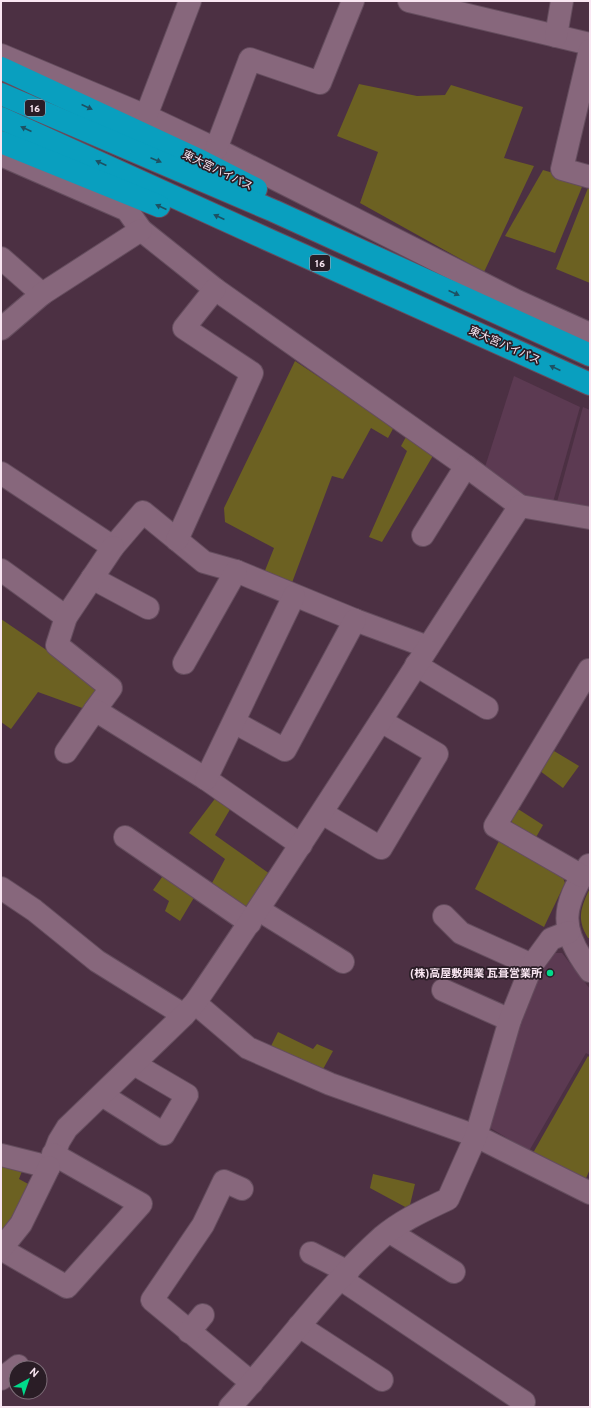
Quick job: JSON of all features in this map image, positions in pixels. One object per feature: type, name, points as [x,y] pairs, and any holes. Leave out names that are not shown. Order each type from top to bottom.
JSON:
[{"type":"highway","name":"東大宮バイパス","points":[[5,61],[309,216],[431,282]]},
{"type":"highway","name":"東大宮バイパス","points":[[1,94],[274,211],[590,355]]},
{"type":"highway","name":"東大宮バイパス","points":[[1,118],[590,384]]},
{"type":"highway","name":"東大宮バイパス","points":[[1,142],[140,197],[284,261],[419,306]]},
{"type":"street","points":[[146,116],[190,1]]},
{"type":"street","points":[[216,149],[250,59],[320,84],[353,1]]},
{"type":"street","points":[[409,1],[590,44]]},
{"type":"street","points":[[556,36],[562,1]]},
{"type":"street","points":[[1,41],[5,61],[146,116],[216,149],[517,301],[590,334]]},
{"type":"street","points":[[590,50],[562,169],[590,177]]},
{"type":"street","points":[[1,155],[127,210],[141,230],[215,289],[466,466],[520,506],[590,518]]},
{"type":"street","points":[[1,328],[42,294],[141,230]]},
{"type":"street","points":[[1,258],[42,294]]},
{"type":"street","points":[[177,540],[252,373],[184,328],[215,289]]},
{"type":"street","points":[[422,535],[466,466]]},
{"type":"street","points":[[1,473],[113,547]]},
{"type":"street","points":[[1,1155],[51,1160],[141,1204],[67,1287],[1,1249],[21,1224],[51,1160],[67,1128],[190,1009],[322,813],[416,665],[520,506]]},
{"type":"street","points":[[66,752],[111,688],[57,645],[66,617],[113,547],[143,512],[204,562],[236,571],[294,596],[428,647]]},
{"type":"street","points":[[1,570],[66,617]]},
{"type":"street","points":[[184,663],[236,571]]},
{"type":"street","points":[[92,578],[148,608]]},
{"type":"street","points":[[206,779],[294,596]]},
{"type":"street","points":[[234,722],[285,750],[355,620]]},
{"type":"street","points":[[416,665],[487,708]]},
{"type":"street","points":[[589,968],[575,949],[568,932],[566,916],[573,893],[586,870],[495,826],[589,670],[590,671]]},
{"type":"street","points":[[95,710],[206,779],[301,845]]},
{"type":"street","points":[[322,813],[380,848],[437,754],[381,721]]},
{"type":"street","points":[[125,837],[254,916],[343,962]]},
{"type":"street","points":[[1,888],[34,910],[97,961],[190,1009],[248,1048],[330,1084],[476,1136],[590,1193]]},
{"type":"street","points":[[444,916],[461,933],[532,965]]},
{"type":"street","points":[[230,1407],[252,1384],[299,1326],[344,1275],[383,1236],[416,1214],[448,1200],[476,1136],[510,1020],[532,965],[551,939],[568,932]]},
{"type":"street","points":[[443,990],[510,1020]]},
{"type":"street","points":[[102,1095],[164,1134],[187,1095],[134,1064]]},
{"type":"street","points":[[242,1189],[224,1181],[203,1225],[177,1249],[152,1300],[196,1324],[252,1384]]},
{"type":"street","points":[[390,1232],[454,1272]]},
{"type":"street","points":[[311,1253],[526,1405]]},
{"type":"street","points":[[299,1326],[382,1380]]},
{"type":"shaded area","points":[[359,84],[417,96],[445,95],[451,85],[523,107],[504,158],[534,166],[484,272],[360,203],[378,152],[337,136]]},
{"type":"shaded area","points":[[543,170],[584,182],[555,253],[505,236]]},
{"type":"shaded area","points":[[590,183],[590,283],[556,269]]},
{"type":"shaded area","points":[[295,361],[394,427],[388,438],[371,428],[343,479],[332,476],[290,588],[264,573],[274,548],[225,522],[224,508]]},
{"type":"shaded area","points":[[514,376],[580,407],[553,502],[523,496],[485,467]]},
{"type":"shaded area","points":[[583,407],[590,410],[590,509],[557,502]]},
{"type":"shaded area","points":[[407,435],[434,454],[382,542],[369,537],[407,451],[401,446]]},
{"type":"shaded area","points":[[1,619],[99,686],[85,709],[38,692],[11,729],[1,722]]},
{"type":"shaded area","points":[[554,751],[579,766],[563,788],[540,771]]},
{"type":"shaded area","points":[[217,796],[232,806],[215,835],[270,874],[246,908],[212,883],[225,859],[189,833]]},
{"type":"shaded area","points":[[518,809],[543,825],[535,839],[513,827],[511,817]]},
{"type":"shaded area","points":[[501,837],[560,869],[565,883],[544,927],[475,889]]},
{"type":"shaded area","points":[[167,870],[198,891],[180,921],[165,911],[169,901],[153,890]]},
{"type":"shaded area","points":[[590,888],[590,938],[588,938],[582,925],[581,913],[584,901]]},
{"type":"shaded area","points":[[548,953],[562,953],[590,989],[590,1055],[586,1053],[529,1151],[487,1126],[532,981]]},
{"type":"shaded area","points":[[278,1032],[313,1049],[317,1044],[333,1051],[322,1071],[270,1048]]},
{"type":"shaded area","points":[[588,1056],[590,1058],[590,1169],[584,1183],[533,1153]]},
{"type":"shaded area","points":[[1,1161],[24,1166],[19,1179],[32,1186],[1,1240]]},
{"type":"shaded area","points":[[373,1174],[415,1184],[409,1209],[370,1188]]},
{"type":"place","name":"(株)高屋敷興業 瓦葺営業所","points":[[550,973]]}]
